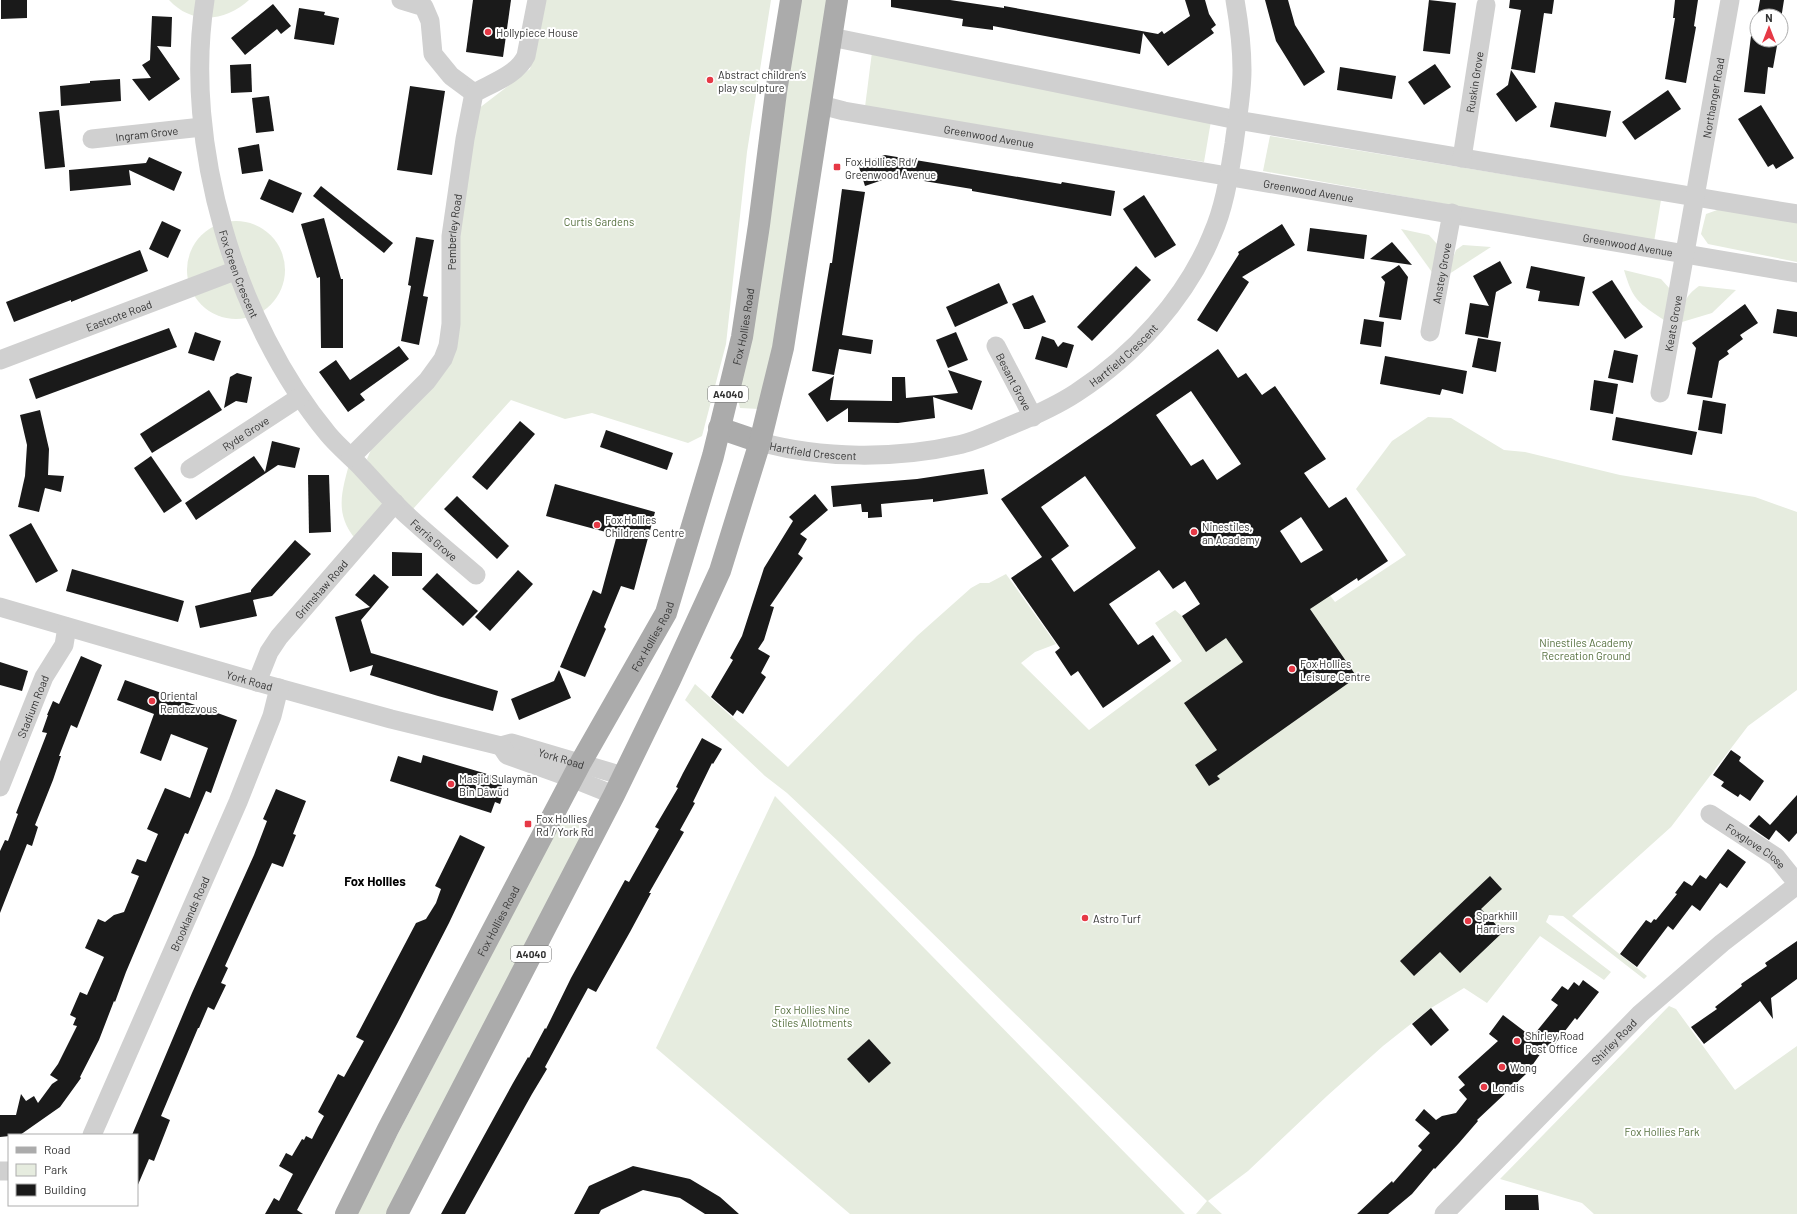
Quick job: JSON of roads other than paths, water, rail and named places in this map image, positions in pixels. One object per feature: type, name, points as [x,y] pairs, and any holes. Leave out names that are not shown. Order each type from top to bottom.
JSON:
[{"type":"main road","name":"Fox Hollies Road","points":[[346,1214],[388,1129],[577,770],[666,613],[713,456],[742,337],[759,225],[776,92],[791,0]]},
{"type":"main road","name":"A4040","points":[[397,1214],[618,785],[670,680],[720,571],[760,442],[783,348],[837,0]]},
{"type":"main road","points":[[719,428],[760,442]]},
{"type":"street","name":"Fox Green Crescent","points":[[205,0],[201,24],[199,80],[202,127],[218,214],[237,270],[256,316],[287,376],[300,397],[329,435],[395,503]]},
{"type":"street","points":[[401,0],[424,7],[430,21],[433,54],[451,76],[474,93],[515,70],[522,64],[526,56],[537,0]]},
{"type":"street","name":"Hartfield Crescent","points":[[760,442],[812,451],[871,456],[923,452],[960,445],[1033,417],[1076,394],[1138,343],[1168,308],[1192,274],[1212,236],[1223,208],[1237,120],[1242,71],[1241,35],[1234,0]]},
{"type":"street","name":"Northanger Road","points":[[1684,254],[1730,0]]},
{"type":"street","name":"Ruskin Grove","points":[[1462,158],[1486,5]]},
{"type":"street","points":[[831,37],[1237,120],[1797,214]]},
{"type":"street","name":"Pemberley Road","points":[[351,457],[427,381],[443,359],[448,346],[451,324],[451,236],[465,139],[474,93]]},
{"type":"street","name":"Greenwood Avenue","points":[[821,106],[1797,273]]},
{"type":"street","name":"Ingram Grove","points":[[92,139],[202,127]]},
{"type":"street","name":"Anstey Grove","points":[[1430,332],[1452,214]]},
{"type":"street","name":"Keats Grove","points":[[1660,393],[1684,254]]},
{"type":"street","name":"Eastcote Road","points":[[0,360],[237,270]]},
{"type":"street","name":"Besant Grove","points":[[996,346],[1033,417]]},
{"type":"street","name":"Ryde Grove","points":[[190,469],[300,397]]},
{"type":"street","name":"Ferris Grove","points":[[395,503],[476,575]]},
{"type":"street","name":"Grimshaw Road","points":[[257,682],[269,652],[279,637],[395,503]]},
{"type":"street","name":"York Road","points":[[0,607],[257,682],[391,719],[501,746],[512,742],[577,770],[618,785]]},
{"type":"street","name":"Stadium Road","points":[[0,787],[44,677],[64,645],[67,627]]},
{"type":"street","name":"Brooklands Road","points":[[92,1134],[238,802],[272,716],[279,688]]},
{"type":"street","name":"Foxglove Close","points":[[1710,814],[1776,857],[1797,884]]},
{"type":"street","name":"Shirley Road","points":[[1444,1214],[1640,1014],[1722,943],[1797,884]]},
{"type":"place","name":"Hollypiece House","points":[[488,32]]},
{"type":"place","name":"Abstract children’s play sculpture","points":[[710,80]]},
{"type":"place","name":"Fox Hollies Rd / Greenwood Avenue","points":[[837,167]]},
{"type":"place","name":"Fox Hollies Childrens Centre","points":[[597,525]]},
{"type":"place","name":"Ninestiles, an Academy","points":[[1194,532]]},
{"type":"place","name":"Fox Hollies Leisure Centre","points":[[1292,669]]},
{"type":"place","name":"Oriental Rendezvous","points":[[152,701]]},
{"type":"place","name":"Masjid Sulaymān Bin Dāwūd","points":[[451,784]]},
{"type":"place","name":"Fox Hollies Rd / York Rd","points":[[528,824]]},
{"type":"place","name":"Astro Turf","points":[[1085,918]]},
{"type":"place","name":"Sparkhill Harriers","points":[[1468,921]]},
{"type":"place","name":"Shirley Road Post Office","points":[[1517,1041]]},
{"type":"place","name":"Wong","points":[[1502,1067]]},
{"type":"place","name":"Londis","points":[[1484,1087]]},
{"type":"district","name":"Fox Hollies","points":[[375,881]]},
{"type":"park label","name":"Curtis Gardens","points":[[599,221]]},
{"type":"park label","name":"Ninestiles Academy Recreation Ground","points":[[1586,648]]},
{"type":"park label","name":"Fox Hollies Nine Stiles Allotments","points":[[812,1015]]},
{"type":"park label","name":"Fox Hollies Park","points":[[1662,1131]]}]
